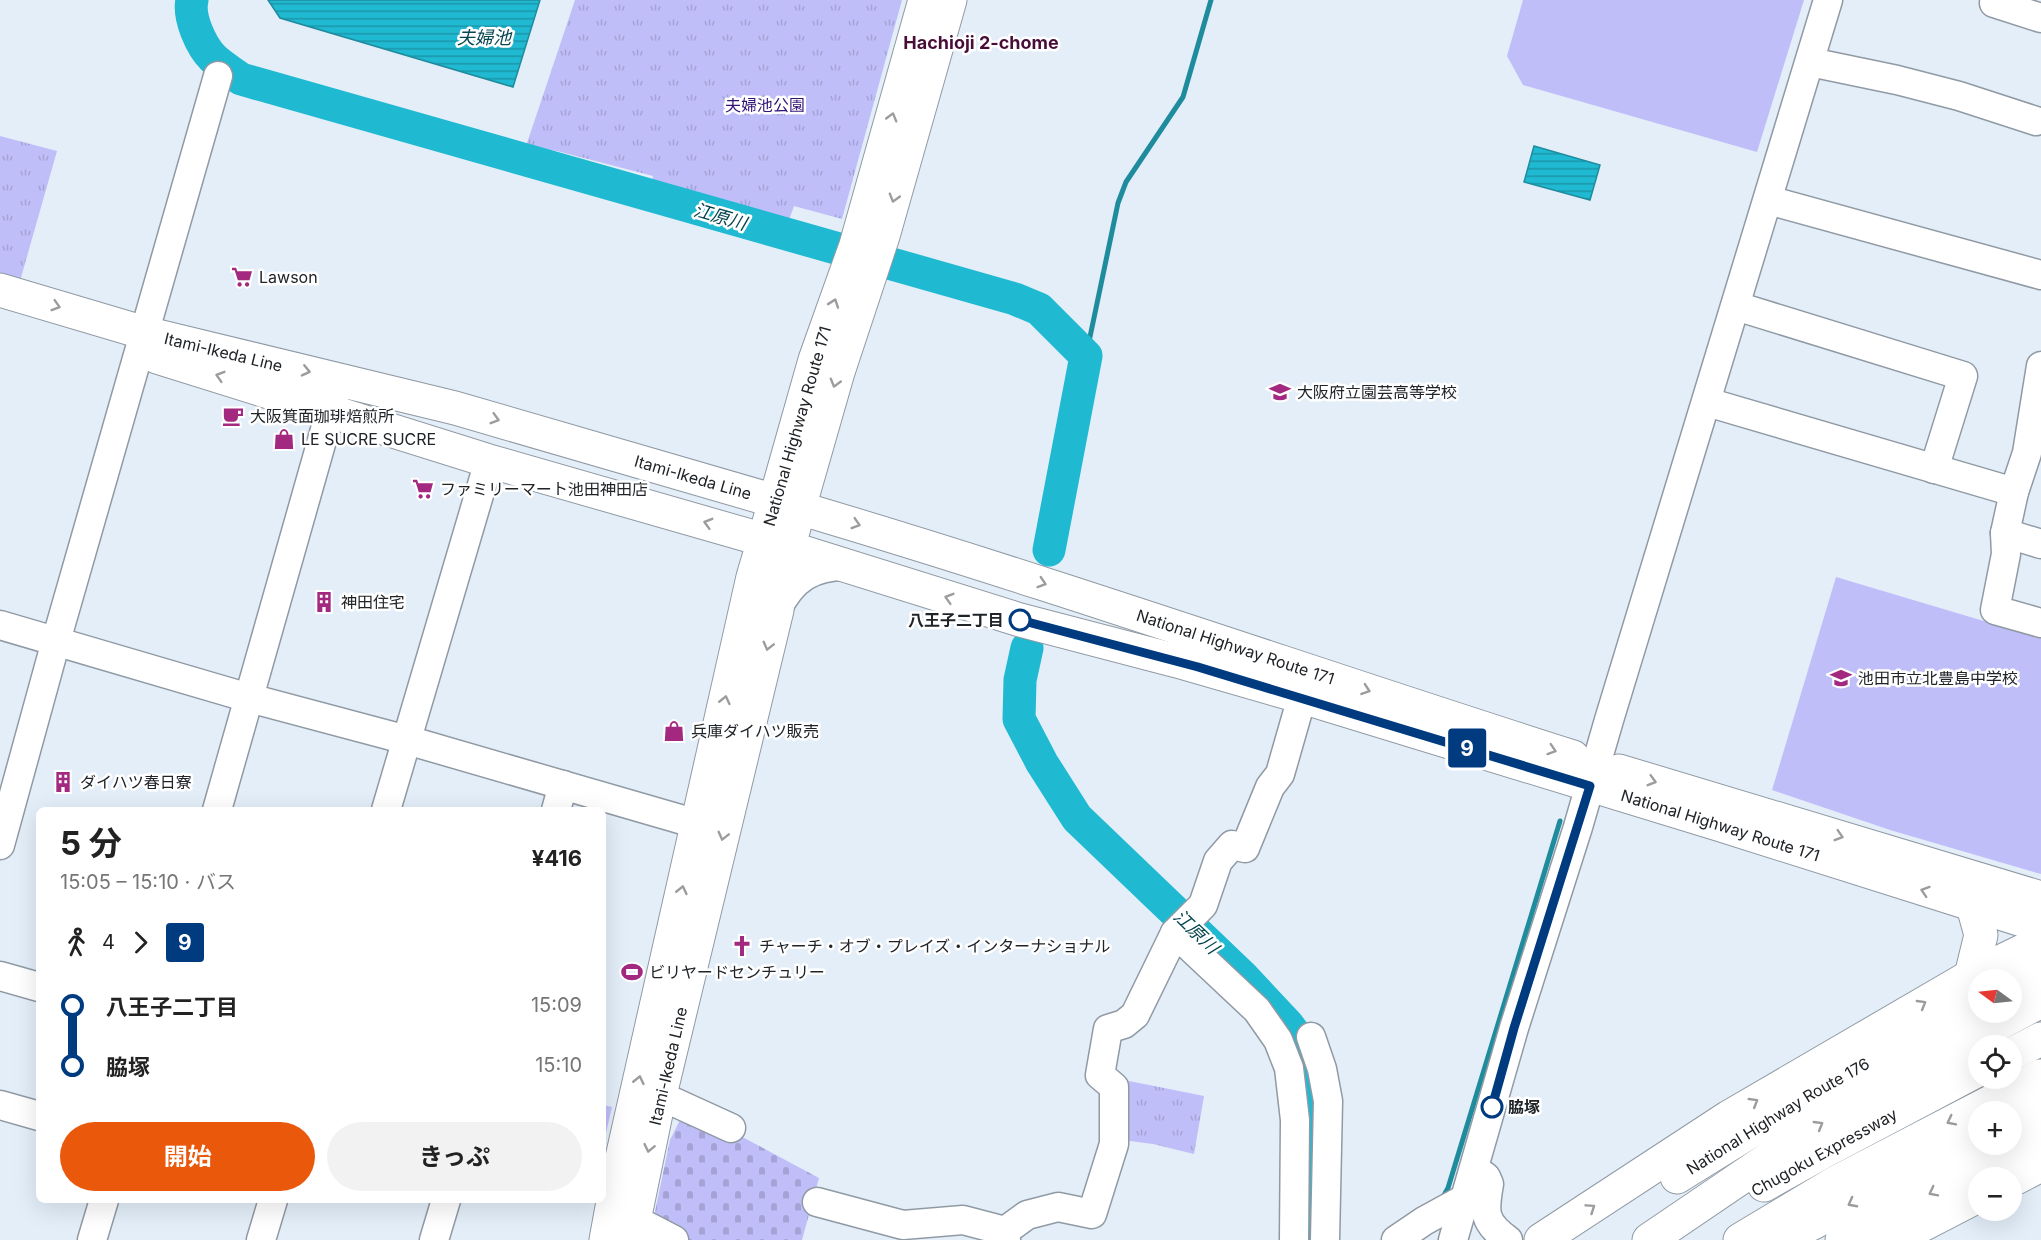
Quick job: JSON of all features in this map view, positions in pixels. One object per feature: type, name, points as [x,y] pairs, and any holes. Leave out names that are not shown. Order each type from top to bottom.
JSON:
[{"type":"main road","name":"National Highway Route 171","points":[[787,504],[815,360],[856,245],[924,0]]},
{"type":"main road","name":"National Highway Route 171","points":[[787,504],[838,372],[883,236],[950,0]]},
{"type":"main road","name":"Itami-Ikeda Line","points":[[0,290],[142,342],[240,382],[330,413],[776,544]]},
{"type":"main road","name":"Itami-Ikeda Line","points":[[0,314],[339,379],[466,411],[787,504],[776,544],[751,588],[616,1180],[623,1234]]},
{"type":"main road","name":"National Highway Route 171","points":[[787,504],[1005,571],[1285,662],[1390,699],[1721,825],[2041,926]]},
{"type":"main road","name":"National Highway Route 171","points":[[776,544],[1020,620],[2041,898]]},
{"type":"main road","name":"Itami-Ikeda Line","points":[[623,1234],[659,1099],[777,610],[779,585],[776,544]]},
{"type":"main road","points":[[1973,906],[1981,935],[1977,969]]},
{"type":"main road","points":[[2002,969],[2041,942]]},
{"type":"main road","points":[[2022,979],[2041,970]]},
{"type":"main road","points":[[1541,1240],[1729,1117],[1968,992]]},
{"type":"main road","name":"National Highway Route 176","points":[[1584,1240],[1659,1188],[1968,993]]},
{"type":"main road","points":[[1649,1240],[1811,1130],[1911,1071],[2041,1002]]},
{"type":"main road","points":[[2022,1049],[2041,1039]]},
{"type":"main road","name":"Chugoku Expressway","points":[[1673,1240],[1821,1153],[1968,1075]]},
{"type":"main road","name":"Chugoku Expressway","points":[[1740,1240],[1837,1182],[2041,1076]]},
{"type":"main road","points":[[2022,1116],[2041,1107]]},
{"type":"main road","points":[[1842,1240],[2041,1138]]},
{"type":"main road","points":[[1780,1240],[1968,1142]]},
{"type":"main road","points":[[2022,1174],[2041,1165]]},
{"type":"main road","points":[[1893,1240],[1968,1201]]},
{"type":"street","points":[[1453,1240],[1514,1028],[1828,0]]},
{"type":"street","points":[[1994,3],[2041,18]]},
{"type":"street","points":[[1810,62],[1959,96],[2036,121]]},
{"type":"street","points":[[0,845],[218,76]]},
{"type":"street","points":[[1768,200],[2041,274]]},
{"type":"street","points":[[1736,306],[1964,376],[1934,469]]},
{"type":"street","points":[[2041,366],[2034,455],[2014,492],[2005,533],[2006,554],[1995,610],[2041,623]]},
{"type":"street","points":[[218,807],[339,379]]},
{"type":"street","points":[[1707,402],[2014,492]]},
{"type":"street","points":[[387,807],[489,461]]},
{"type":"street","points":[[2005,533],[2041,544]]},
{"type":"street","points":[[777,610],[790,588],[806,575],[833,566],[848,566]]},
{"type":"street","points":[[0,625],[249,698],[407,740],[559,798],[697,824]]},
{"type":"street","points":[[817,1202],[903,1225],[963,1220],[1006,1236],[1027,1215],[1058,1207],[1092,1214],[1114,1144],[1114,1087],[1100,1075],[1108,1029],[1124,1024],[1135,1015],[1175,933],[1203,905],[1218,861],[1232,844],[1245,848],[1270,788],[1280,774],[1302,697]]},
{"type":"street","points":[[1175,933],[1257,1010],[1278,1040],[1289,1068],[1296,1120],[1294,1240]]},
{"type":"street","points":[[0,976],[36,986]]},
{"type":"street","points":[[1311,1037],[1322,1069],[1328,1101],[1325,1240]]},
{"type":"street","points":[[659,1099],[674,1102],[731,1128]]},
{"type":"street","points":[[1,1109],[36,1115]]},
{"type":"street","points":[[1475,1169],[1486,1177],[1489,1184],[1486,1217],[1497,1232],[1508,1240]]},
{"type":"street","points":[[1396,1240],[1424,1221],[1466,1198]]},
{"type":"street","points":[[92,1240],[103,1203]]},
{"type":"street","points":[[266,1238],[272,1203]]},
{"type":"street","points":[[434,1240],[445,1203]]},
{"type":"street","points":[[623,1234],[648,1226],[674,1240]]},
{"type":"green space","name":"夫婦池公園","points":[[575,0],[902,0],[842,219],[794,206],[789,220],[652,182],[653,176],[557,151],[526,146]]},
{"type":"green space","points":[[1523,0],[1804,0],[1757,152],[1523,85],[1507,56]]},
{"type":"green space","points":[[0,136],[57,151],[20,281],[0,276]]},
{"type":"green space","points":[[1836,577],[2041,638],[2041,874],[1890,830],[1772,790]]},
{"type":"green space","points":[[1124,1080],[1204,1096],[1194,1154],[1153,1144],[1122,1140]]},
{"type":"green space","points":[[606,1106],[612,1107],[606,1133]]},
{"type":"green space","points":[[682,1116],[733,1132],[819,1178],[802,1240],[688,1240],[653,1221],[670,1140]]},
{"type":"water","name":"夫婦池","points":[[268,0],[540,0],[513,87],[280,18]]},
{"type":"water","points":[[1534,146],[1600,165],[1590,200],[1524,182]]},
{"type":"waterway","name":"江原川","points":[[192,0],[192,15],[196,31],[208,53],[241,79],[1015,299],[1039,309],[1086,356],[1049,550]]},
{"type":"waterway","points":[[1086,356],[1118,203],[1126,182],[1183,97],[1211,0]]},
{"type":"waterway","name":"江原川","points":[[1027,648],[1020,680],[1019,719],[1042,763],[1077,818],[1244,978],[1299,1040],[1313,1093],[1309,1240]]},
{"type":"waterway","points":[[1443,1197],[1448,1188],[1560,821]]},
{"type":"bus line","name":"9","points":[[1020,620],[1177,661],[1302,697],[1590,786],[1514,1028],[1492,1107]]},
{"type":"place","name":"Lawson","points":[[242,277]]},
{"type":"place","name":"大阪府立園芸高等学校","points":[[1280,392]]},
{"type":"place","name":"大阪箕面珈琲焙煎所","points":[[233,416]]},
{"type":"place","name":"LE SUCRE SUCRE","points":[[284,439]]},
{"type":"place","name":"ファミリーマート池田神田店","points":[[423,489]]},
{"type":"place","name":"神田住宅","points":[[324,602]]},
{"type":"place","name":"八王子二丁目","points":[[1020,620]]},
{"type":"place","name":"池田市立北豊島中学校","points":[[1841,678]]},
{"type":"place","name":"兵庫ダイハツ販売","points":[[674,731]]},
{"type":"place","name":"ダイハツ春日寮","points":[[63,782]]},
{"type":"place","name":"チャーチ・オブ・プレイズ・インターナショナル","points":[[742,946]]},
{"type":"place","name":"ビリヤードセンチュリー","points":[[632,972]]},
{"type":"place","name":"脇塚","points":[[1492,1107]]},
{"type":"district","name":"Hachioji 2-chome","points":[[981,43]]}]
